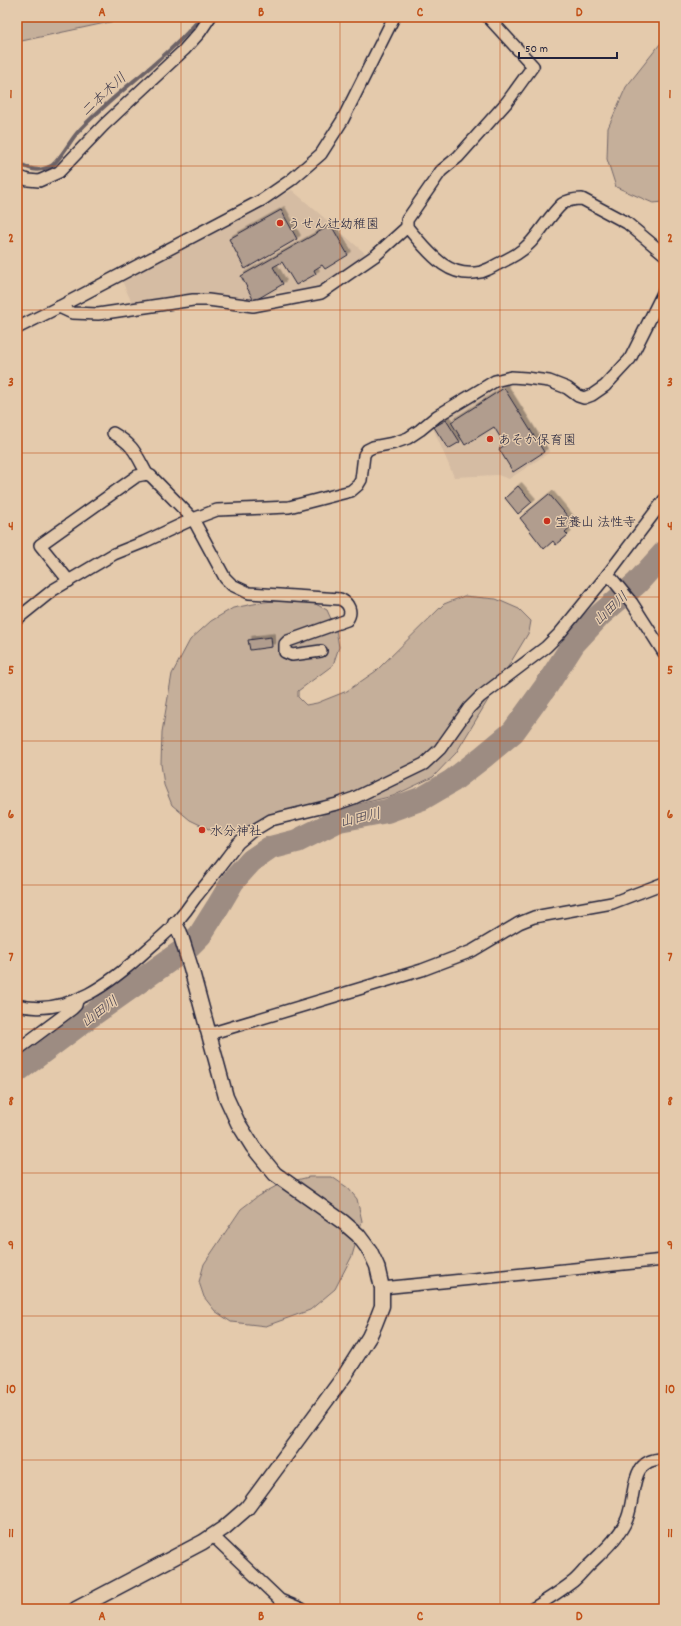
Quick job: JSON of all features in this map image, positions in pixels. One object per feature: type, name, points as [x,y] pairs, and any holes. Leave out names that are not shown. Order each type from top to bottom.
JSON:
[{"type":"street","points":[[17,176],[28,180],[39,181],[59,172],[104,124],[184,50],[200,32],[210,17]]},
{"type":"street","points":[[17,328],[262,200],[291,180],[321,154],[342,121],[394,17]]},
{"type":"street","points":[[488,17],[533,66],[502,107],[458,157],[441,171],[407,220],[407,227],[431,256],[441,264],[456,271],[470,273],[483,271],[518,254],[530,243],[562,204],[569,201],[582,199],[627,223],[664,254]]},
{"type":"street","points":[[59,307],[72,313],[98,314],[193,300],[208,300],[253,306],[321,293],[376,255],[407,227]]},
{"type":"street","points":[[17,619],[53,590],[114,554],[193,519],[217,510],[289,507],[351,491],[361,480],[364,455],[367,450],[408,438],[437,416],[495,381],[511,377],[534,379],[567,388],[578,396],[584,398],[592,395],[605,386],[630,359],[664,291]]},
{"type":"street","points":[[112,433],[131,446],[147,474],[151,476],[193,519],[225,578],[232,585],[249,593],[340,599],[348,605],[350,613],[347,620],[288,641],[285,644],[285,652],[292,655],[321,651]]},
{"type":"street","points":[[69,580],[40,545],[137,476],[147,474]]},
{"type":"street","points":[[17,1005],[38,1007],[57,1005],[77,1000],[101,987],[126,969],[177,928],[238,843],[251,832],[272,820],[337,804],[354,798],[424,764],[440,749],[469,708],[480,697],[546,647],[612,578],[664,500]]},
{"type":"street","points":[[612,578],[632,603],[664,653]]},
{"type":"street","points":[[209,1034],[422,970],[472,951],[519,923],[534,917],[612,903],[664,883]]},
{"type":"street","points":[[76,1609],[213,1536],[236,1519],[247,1508],[345,1376],[375,1324],[382,1306],[382,1288],[377,1266],[370,1251],[358,1235],[344,1222],[275,1174],[253,1148],[238,1123],[226,1097],[191,968],[177,928]]},
{"type":"street","points":[[17,1050],[72,1009],[76,1005],[77,1000]]},
{"type":"street","points":[[382,1288],[664,1260]]},
{"type":"street","points":[[532,1609],[572,1582],[616,1537],[626,1519],[634,1494],[637,1473],[644,1463],[654,1458],[664,1459]]},
{"type":"street","points":[[213,1536],[280,1600],[302,1609]]},
{"type":"shaded area","points":[[17,17],[133,17],[17,42]]},
{"type":"shaded area","points":[[664,39],[664,202],[653,203],[616,187],[607,159],[608,128],[626,87]]},
{"type":"shaded area","name":"うせん辻幼稚園","points":[[292,190],[367,255],[328,284],[312,291],[277,292],[256,301],[194,293],[132,303],[122,281]]},
{"type":"shaded area","name":"あそか保育園","points":[[507,384],[550,452],[509,479],[498,475],[454,477],[432,426],[437,421],[499,386]]},
{"type":"shaded area","points":[[464,596],[496,599],[519,609],[531,621],[529,632],[456,753],[433,777],[393,796],[240,832],[217,833],[190,820],[172,805],[164,785],[161,764],[162,732],[172,674],[190,640],[211,621],[233,608],[264,602],[304,598],[327,610],[336,630],[339,647],[333,665],[298,691],[298,697],[306,705],[317,703],[347,691],[376,671],[444,604]]},
{"type":"shaded area","points":[[309,1177],[332,1177],[348,1188],[357,1199],[362,1221],[352,1256],[335,1289],[310,1310],[266,1326],[231,1322],[215,1311],[204,1297],[199,1282],[204,1264],[241,1209],[258,1196],[280,1184]]},
{"type":"building","points":[[281,210],[297,239],[245,269],[229,239]]},
{"type":"building","points":[[331,225],[348,255],[325,269],[322,265],[314,270],[316,274],[296,285],[282,262],[273,267],[283,284],[254,301],[241,276]]},
{"type":"building","points":[[504,388],[544,452],[513,472],[499,449],[505,445],[494,427],[465,445],[451,422]]},
{"type":"building","points":[[446,420],[460,442],[448,449],[434,427]]},
{"type":"building","points":[[518,486],[532,502],[518,514],[505,498]]},
{"type":"building","name":"宝養山 法性寺","points":[[549,494],[574,524],[565,532],[568,535],[556,545],[553,541],[544,549],[520,518]]},
{"type":"building","points":[[271,637],[272,647],[250,650],[248,640]]},
{"type":"waterway","name":"二本木川","points":[[17,162],[25,167],[37,170],[54,164],[77,133],[107,103],[172,48],[201,17]]},
{"type":"waterway","name":"山田川","points":[[17,1071],[89,1017],[188,947],[200,935],[233,881],[251,861],[270,848],[297,841],[339,820],[387,811],[423,798],[452,781],[483,757],[513,732],[547,685],[574,643],[599,616],[637,583],[664,553]]},
{"type":"place","name":"うせん辻幼稚園","points":[[280,223]]},
{"type":"place","name":"あそか保育園","points":[[490,439]]},
{"type":"place","name":"宝養山 法性寺","points":[[547,521]]},
{"type":"place","name":"水分神社","points":[[202,830]]}]
